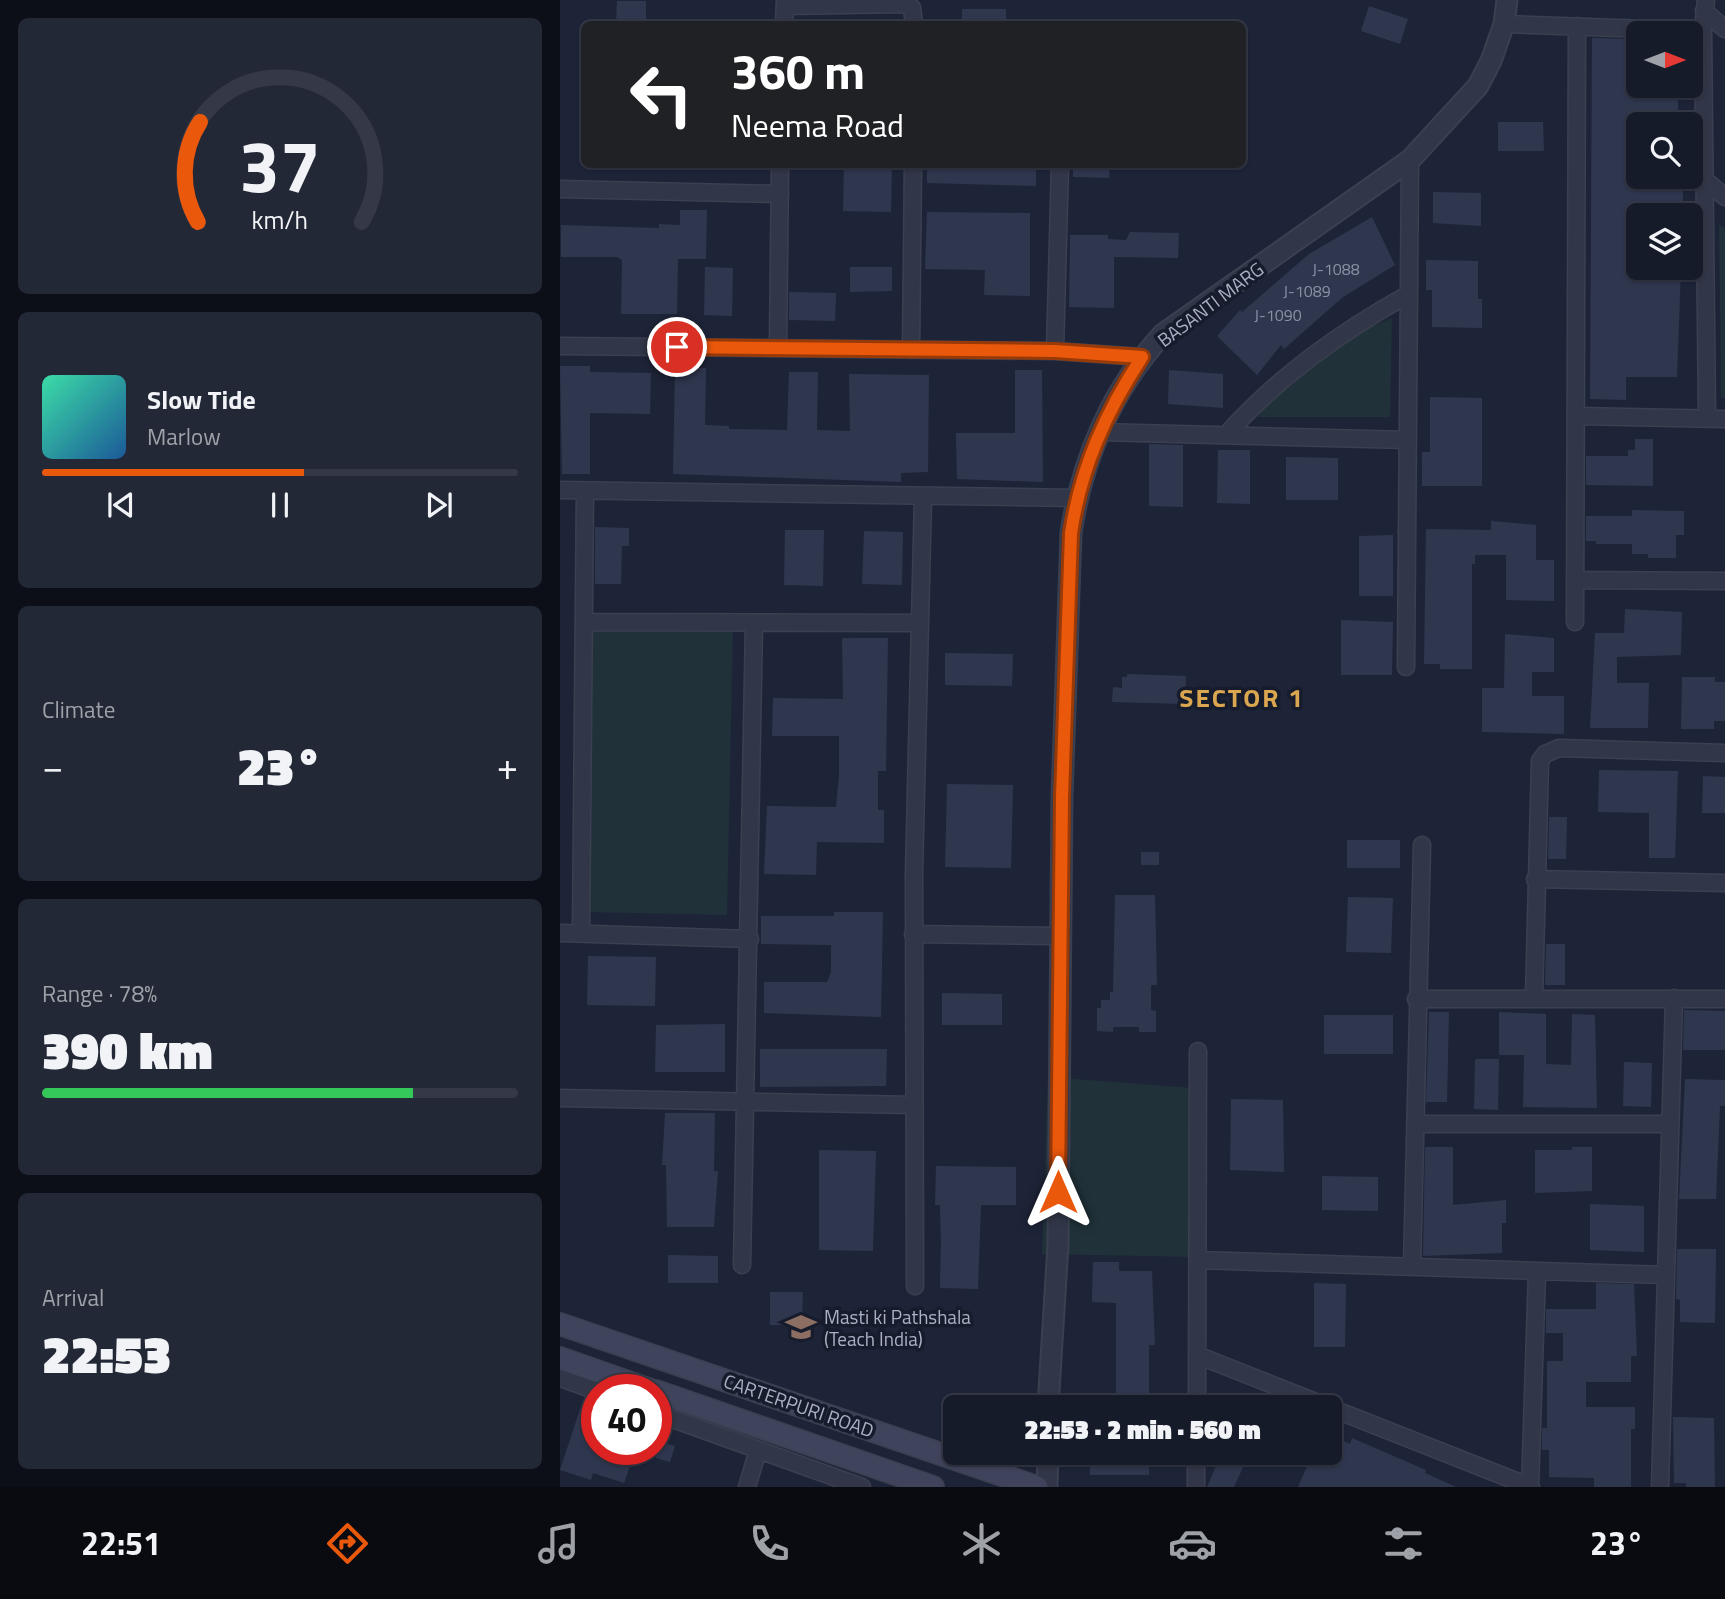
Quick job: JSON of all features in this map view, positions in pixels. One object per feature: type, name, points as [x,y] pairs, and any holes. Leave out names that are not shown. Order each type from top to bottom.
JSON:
[{"type":"main road","name":"CARTERPURI ROAD","points":[[560,1324],[1012,1482],[1037,1487]]},
{"type":"main road","points":[[560,1358],[606,1374]]},
{"type":"main road","name":"CARTERPURI ROAD","points":[[672,1397],[933,1487]]},
{"type":"street","name":"BASANTI MARG","points":[[1049,1395],[1058,1245],[1060,936],[1071,533],[1076,498],[1099,432],[1142,357],[1163,334],[1410,160],[1478,86],[1491,61],[1504,24],[1507,0]]},
{"type":"street","points":[[784,21],[785,3],[905,4],[912,8],[914,21]]},
{"type":"street","points":[[1705,6],[1725,29]]},
{"type":"street","points":[[1705,6],[1703,31],[1707,419]]},
{"type":"street","points":[[1504,24],[1626,28]]},
{"type":"street","points":[[1575,622],[1577,26]]},
{"type":"street","points":[[1406,667],[1410,160]]},
{"type":"street","points":[[778,348],[780,168]]},
{"type":"street","points":[[911,351],[913,168]]},
{"type":"street","points":[[1055,351],[1060,168]]},
{"type":"street","points":[[1705,180],[1725,197]]},
{"type":"street","points":[[560,189],[779,194]]},
{"type":"street","points":[[1226,435],[1259,398],[1301,362],[1364,319],[1409,294]]},
{"type":"street","points":[[560,346],[1055,351],[1142,357]]},
{"type":"street","points":[[1577,416],[1725,419]]},
{"type":"street","points":[[1099,432],[1408,440]]},
{"type":"street","points":[[560,491],[1076,498]]},
{"type":"street","points":[[581,933],[586,622],[585,491]]},
{"type":"street","points":[[915,1286],[913,934],[923,497]]},
{"type":"street","points":[[1575,580],[1725,581]]},
{"type":"street","points":[[586,622],[919,623]]},
{"type":"street","points":[[742,1265],[754,623]]},
{"type":"street","points":[[1534,999],[1540,761],[1545,754],[1559,748],[1725,753]]},
{"type":"street","points":[[1412,1267],[1416,999],[1422,845]]},
{"type":"street","points":[[1535,879],[1725,883]]},
{"type":"street","points":[[560,933],[750,939]]},
{"type":"street","points":[[913,934],[1060,936]]},
{"type":"street","points":[[1660,1487],[1674,998]]},
{"type":"street","points":[[1416,999],[1725,999]]},
{"type":"street","points":[[1197,1395],[1198,1051]]},
{"type":"street","points":[[560,1098],[913,1105]]},
{"type":"street","points":[[1415,1124],[1669,1124]]},
{"type":"street","points":[[1198,1260],[1537,1273],[1665,1275]]},
{"type":"street","points":[[1197,1355],[1531,1487],[1537,1273]]},
{"type":"street","points":[[560,1378],[581,1385]]},
{"type":"street","points":[[672,1419],[862,1487]]},
{"type":"street","points":[[747,1487],[758,1450]]},
{"type":"street","points":[[1047,1487],[1048,1465]]},
{"type":"street","points":[[1196,1465],[1196,1487]]},
{"type":"shaded area","points":[[1719,224],[1725,229],[1725,398],[1721,398]]},
{"type":"shaded area","points":[[1392,318],[1390,417],[1258,417],[1302,371],[1319,358],[1353,336]]},
{"type":"shaded area","points":[[590,622],[733,625],[727,915],[584,912]]},
{"type":"shaded area","points":[[1048,1077],[1193,1088],[1194,1257],[1042,1254]]},
{"type":"building","points":[[617,1],[646,1],[646,21],[616,21]]},
{"type":"building","points":[[1369,6],[1408,19],[1400,44],[1361,31]]},
{"type":"building","points":[[962,9],[1006,9],[1006,21],[962,21]]},
{"type":"building","points":[[1592,38],[1626,39],[1626,98],[1678,98],[1678,111],[1681,111],[1626,112],[1626,189],[1683,189],[1683,203],[1626,203],[1626,280],[1681,280],[1677,377],[1626,377],[1626,400],[1590,399]]},
{"type":"building","points":[[1498,122],[1543,122],[1544,151],[1498,151]]},
{"type":"building","points":[[844,168],[892,168],[891,212],[843,211]]},
{"type":"building","points":[[927,168],[1036,168],[1036,186],[927,183]]},
{"type":"building","points":[[1073,168],[1110,168],[1109,178],[1073,177]]},
{"type":"building","points":[[1433,192],[1481,193],[1481,226],[1433,223]]},
{"type":"building","points":[[680,210],[707,210],[706,259],[678,259],[677,314],[621,314],[622,260],[617,257],[561,257],[561,225],[659,228],[659,224],[680,225]]},
{"type":"building","points":[[927,212],[1030,213],[1030,296],[984,295],[985,270],[925,269]]},
{"type":"building","points":[[1372,217],[1395,265],[1343,297],[1284,349],[1281,345],[1257,375],[1217,336],[1240,310],[1242,312],[1309,254]]},
{"type":"building","points":[[1130,232],[1179,233],[1178,258],[1114,257],[1114,308],[1069,307],[1070,235],[1108,235],[1108,239],[1126,240]]},
{"type":"building","points":[[1426,260],[1478,261],[1478,299],[1482,299],[1482,328],[1432,327],[1432,290],[1426,290]]},
{"type":"building","points":[[705,267],[733,268],[732,316],[704,315]]},
{"type":"building","points":[[850,267],[892,267],[892,291],[850,292]]},
{"type":"building","points":[[789,292],[836,293],[835,321],[789,320]]},
{"type":"building","points":[[560,366],[590,366],[590,372],[651,373],[650,414],[590,413],[590,474],[562,474]]},
{"type":"building","points":[[675,368],[706,368],[705,425],[729,426],[729,429],[787,430],[789,372],[818,372],[817,430],[850,431],[849,374],[929,375],[928,472],[901,473],[901,482],[673,474]]},
{"type":"building","points":[[1015,370],[1042,370],[1043,482],[957,479],[956,433],[1015,433]]},
{"type":"building","points":[[1169,370],[1223,374],[1223,408],[1168,404]]},
{"type":"building","points":[[1430,397],[1482,398],[1482,486],[1422,486],[1422,452],[1430,452]]},
{"type":"building","points":[[1635,439],[1653,439],[1653,486],[1586,485],[1586,456],[1628,456],[1628,450],[1635,450]]},
{"type":"building","points":[[1149,444],[1183,445],[1183,507],[1149,506]]},
{"type":"building","points":[[1218,450],[1250,450],[1250,504],[1217,503]]},
{"type":"building","points":[[1286,457],[1338,458],[1338,500],[1286,500]]},
{"type":"building","points":[[1632,510],[1684,511],[1684,535],[1676,535],[1676,558],[1648,558],[1648,554],[1632,554],[1632,544],[1596,544],[1596,541],[1586,541],[1586,516],[1632,516]]},
{"type":"building","points":[[1491,521],[1536,525],[1536,560],[1554,560],[1554,601],[1506,600],[1506,555],[1475,555],[1475,564],[1472,564],[1472,669],[1440,669],[1440,664],[1424,664],[1426,529],[1491,530]]},
{"type":"building","points":[[595,527],[629,528],[629,546],[622,546],[621,584],[595,584]]},
{"type":"building","points":[[785,530],[824,530],[823,586],[784,585]]},
{"type":"building","points":[[864,531],[903,532],[902,585],[862,584]]},
{"type":"building","points":[[1393,535],[1393,596],[1359,596],[1359,536]]},
{"type":"building","points":[[1625,609],[1682,612],[1681,655],[1617,657],[1617,683],[1649,683],[1648,728],[1590,728],[1595,633],[1624,633]]},
{"type":"building","points":[[1341,620],[1393,622],[1392,675],[1341,675]]},
{"type":"building","points":[[1505,634],[1554,638],[1554,672],[1532,672],[1532,696],[1564,696],[1564,734],[1482,732],[1482,688],[1504,688]]},
{"type":"building","points":[[842,638],[888,638],[886,771],[878,771],[878,810],[884,810],[884,843],[817,842],[816,875],[764,874],[767,806],[836,807],[839,736],[772,736],[773,698],[843,699]]},
{"type":"building","points":[[945,653],[1013,654],[1012,686],[945,685]]},
{"type":"building","points":[[1127,674],[1186,676],[1185,704],[1112,702],[1113,687],[1122,688],[1122,677],[1127,677]]},
{"type":"building","points":[[1682,677],[1715,677],[1715,682],[1725,682],[1725,721],[1714,721],[1714,729],[1681,729]]},
{"type":"building","points":[[1599,770],[1678,771],[1675,858],[1649,858],[1649,813],[1598,812]]},
{"type":"building","points":[[1703,776],[1725,777],[1725,813],[1702,813]]},
{"type":"building","points":[[947,784],[1013,785],[1011,868],[945,867]]},
{"type":"building","points":[[1549,817],[1567,817],[1566,859],[1548,859]]},
{"type":"building","points":[[1347,840],[1400,840],[1400,868],[1347,868]]},
{"type":"building","points":[[1141,852],[1159,852],[1159,865],[1141,865]]},
{"type":"building","points":[[1115,895],[1155,895],[1157,985],[1151,985],[1151,1010],[1156,1011],[1156,1032],[1139,1032],[1139,1027],[1113,1027],[1113,1032],[1097,1031],[1097,1008],[1101,1008],[1101,1000],[1110,1000],[1110,992],[1113,992]]},
{"type":"building","points":[[1348,897],[1393,898],[1391,953],[1346,952]]},
{"type":"building","points":[[834,912],[883,912],[881,1017],[764,1013],[764,982],[827,982],[831,972],[831,945],[761,944],[761,916],[834,916]]},
{"type":"building","points":[[1546,944],[1565,944],[1565,985],[1545,985]]},
{"type":"building","points":[[588,956],[656,957],[655,1006],[587,1005]]},
{"type":"building","points":[[942,993],[1002,994],[1002,1025],[942,1025]]},
{"type":"building","points":[[1684,1010],[1725,1011],[1725,1050],[1683,1050]]},
{"type":"building","points":[[1429,1012],[1449,1012],[1447,1102],[1426,1102]]},
{"type":"building","points":[[1499,1012],[1546,1014],[1546,1064],[1571,1065],[1572,1014],[1595,1015],[1597,1108],[1523,1107],[1524,1055],[1499,1055]]},
{"type":"building","points":[[1324,1015],[1393,1015],[1393,1054],[1324,1054]]},
{"type":"building","points":[[725,1024],[725,1072],[655,1072],[656,1025]]},
{"type":"building","points":[[760,1049],[887,1049],[886,1086],[760,1087]]},
{"type":"building","points":[[1475,1059],[1499,1059],[1498,1110],[1474,1109]]},
{"type":"building","points":[[1624,1062],[1652,1063],[1651,1107],[1623,1106]]},
{"type":"building","points":[[1685,1079],[1725,1080],[1725,1106],[1720,1106],[1716,1199],[1679,1199]]},
{"type":"building","points":[[1231,1099],[1283,1100],[1284,1172],[1230,1170]]},
{"type":"building","points":[[665,1113],[715,1113],[714,1171],[718,1171],[714,1227],[667,1227],[666,1165],[662,1165]]},
{"type":"building","points":[[1425,1147],[1453,1147],[1453,1205],[1506,1200],[1506,1223],[1502,1223],[1502,1253],[1423,1256]]},
{"type":"building","points":[[1572,1147],[1592,1147],[1592,1191],[1535,1193],[1535,1150],[1572,1150]]},
{"type":"building","points":[[819,1150],[876,1151],[873,1251],[819,1250]]},
{"type":"building","points":[[936,1166],[1016,1167],[1016,1205],[981,1205],[978,1289],[940,1288],[940,1205],[935,1205]]},
{"type":"building","points":[[1322,1176],[1378,1177],[1378,1211],[1322,1210]]},
{"type":"building","points":[[1590,1204],[1644,1206],[1644,1252],[1590,1250]]},
{"type":"building","points":[[1677,1249],[1716,1249],[1715,1323],[1680,1322],[1680,1300],[1676,1299]]},
{"type":"building","points":[[668,1255],[718,1256],[718,1283],[668,1283]]},
{"type":"building","points":[[1093,1262],[1119,1262],[1119,1271],[1152,1271],[1155,1345],[1149,1345],[1149,1395],[1116,1395],[1116,1303],[1092,1302]]},
{"type":"building","points":[[1314,1283],[1346,1284],[1345,1347],[1314,1347]]},
{"type":"building","points":[[1596,1283],[1634,1284],[1637,1356],[1631,1356],[1631,1382],[1586,1382],[1586,1407],[1635,1407],[1635,1429],[1631,1429],[1631,1487],[1594,1487],[1594,1478],[1549,1477],[1549,1450],[1542,1450],[1542,1428],[1547,1428],[1547,1361],[1563,1361],[1563,1333],[1546,1333],[1546,1309],[1596,1309]]},
{"type":"building","points":[[770,1292],[803,1292],[802,1325],[770,1325]]},
{"type":"building","points":[[580,1409],[581,1465],[630,1465],[624,1483],[593,1473],[591,1480],[560,1470]]},
{"type":"building","points":[[1673,1417],[1714,1418],[1715,1487],[1686,1487],[1686,1483],[1674,1483]]},
{"type":"building","points":[[1352,1438],[1426,1470],[1425,1473],[1456,1487],[1298,1487],[1307,1465],[1342,1465],[1342,1440],[1350,1444]]},
{"type":"building","points":[[1090,1465],[1149,1465],[1149,1475],[1090,1475]]},
{"type":"building","points":[[1216,1465],[1244,1465],[1234,1487],[1207,1487]]},
{"type":"place","name":"Masti ki Pathshala (Teach India)","points":[[801,1327]]},
{"type":"district","name":"SECTOR 1","points":[[1242,697]]},
{"type":"route","points":[[677,347],[1055,351],[1142,357],[1116,398],[1099,432],[1076,498],[1071,533],[1062,797],[1058,1192]]}]
